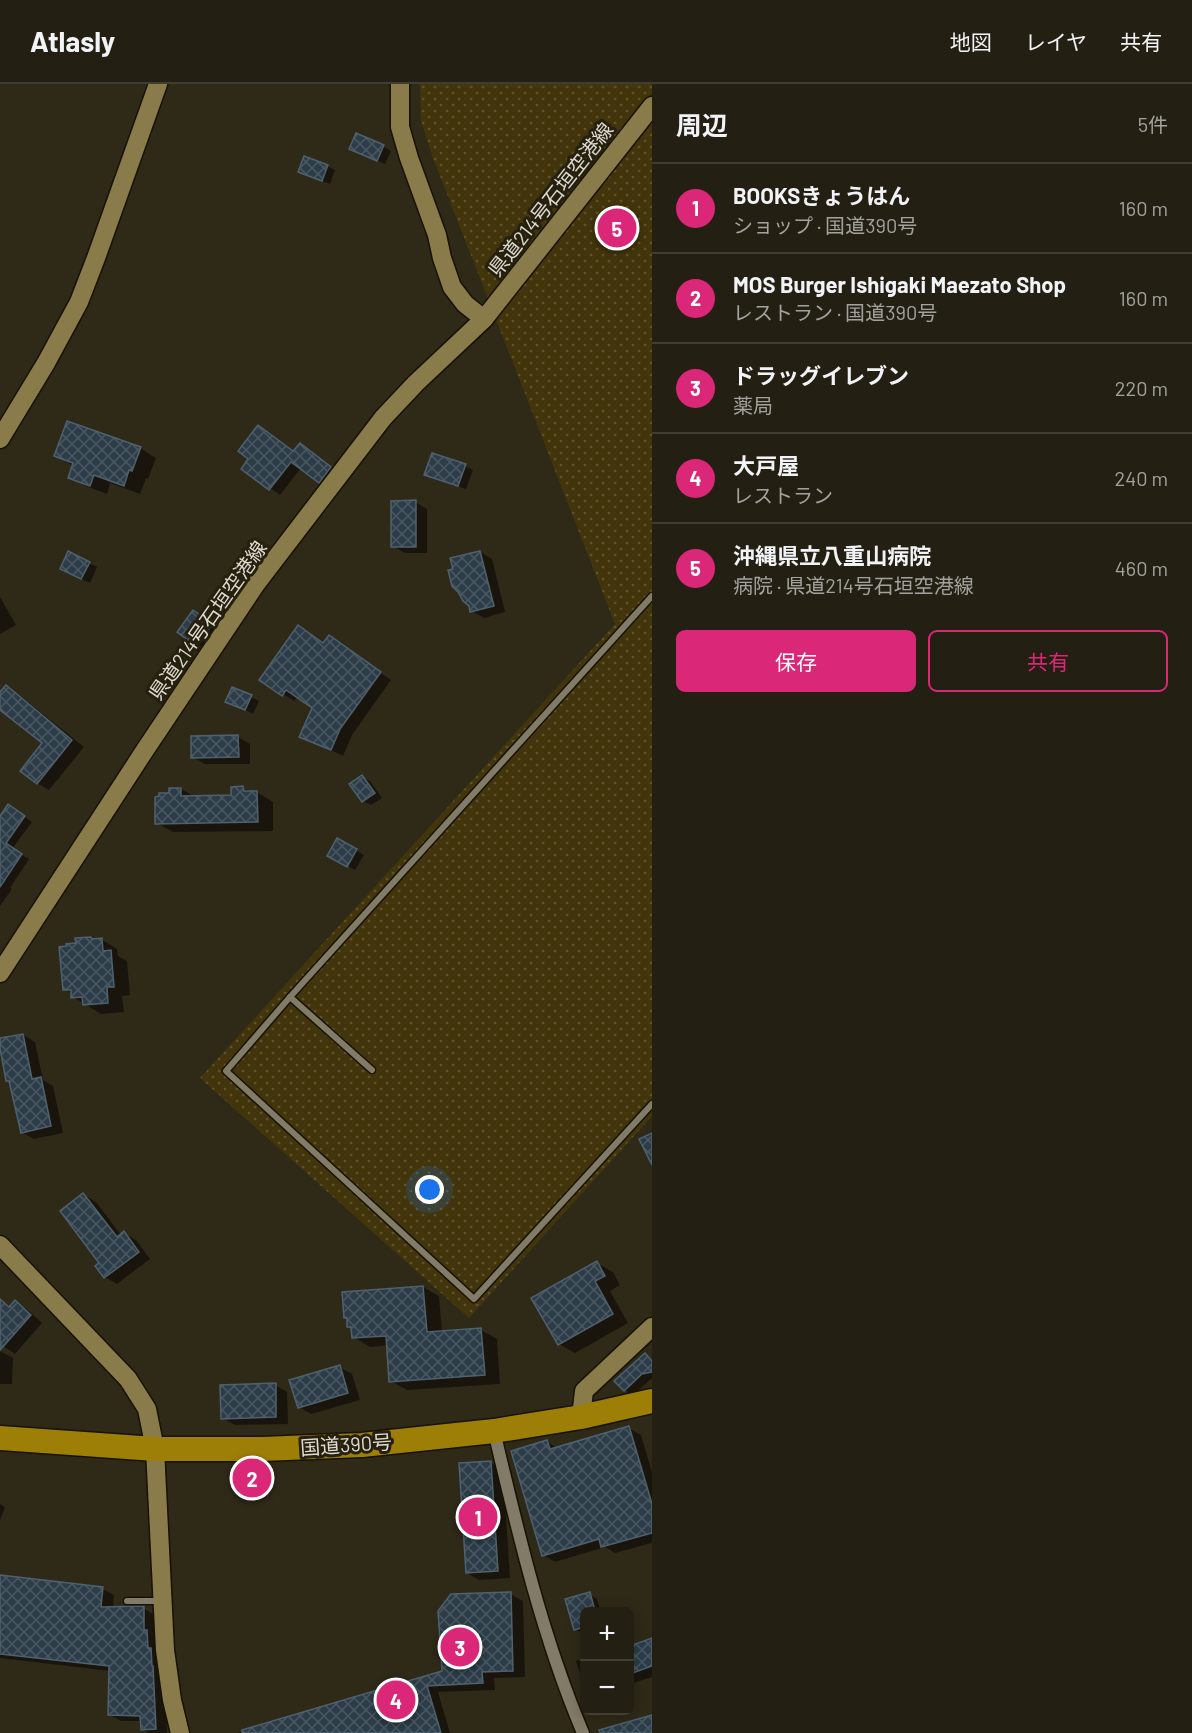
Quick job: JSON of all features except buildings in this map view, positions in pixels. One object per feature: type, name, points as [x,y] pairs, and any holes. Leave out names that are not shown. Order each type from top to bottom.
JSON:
[{"type":"highway","name":"国道390号","points":[[0,1438],[155,1449],[262,1449],[362,1445],[494,1431],[581,1417],[652,1401]]},
{"type":"main road","points":[[0,439],[46,363],[79,302],[159,84]]},
{"type":"main road","points":[[400,84],[400,127],[409,159],[437,234],[452,287],[465,304],[484,319]]},
{"type":"main road","name":"県道214号石垣空港線","points":[[0,973],[256,584],[383,418],[416,383],[484,319],[652,108]]},
{"type":"main road","points":[[0,1245],[128,1379],[147,1409],[155,1449],[165,1650],[172,1700],[180,1733]]},
{"type":"main road","points":[[581,1417],[584,1391],[652,1327]]},
{"type":"street","points":[[494,1431],[542,1618],[568,1697],[583,1733]]},
{"type":"lane","points":[[652,596],[226,1071],[474,1299],[652,1104]]},
{"type":"lane","points":[[290,997],[372,1070]]},
{"type":"lane","points":[[127,1601],[163,1600]]},
{"type":"shaded area","points":[[420,84],[652,84],[652,1116],[469,1318],[200,1078],[615,624],[433,158],[421,121]]},
{"type":"place","name":"沖縄県立八重山病院","points":[[617,228]]},
{"type":"place","name":"MOS Burger Ishigaki Maezato Shop","points":[[252,1478]]},
{"type":"place","name":"BOOKSきょうはん","points":[[478,1517]]},
{"type":"place","name":"ドラッグイレブン","points":[[460,1647]]},
{"type":"place","name":"大戸屋","points":[[396,1700]]}]
